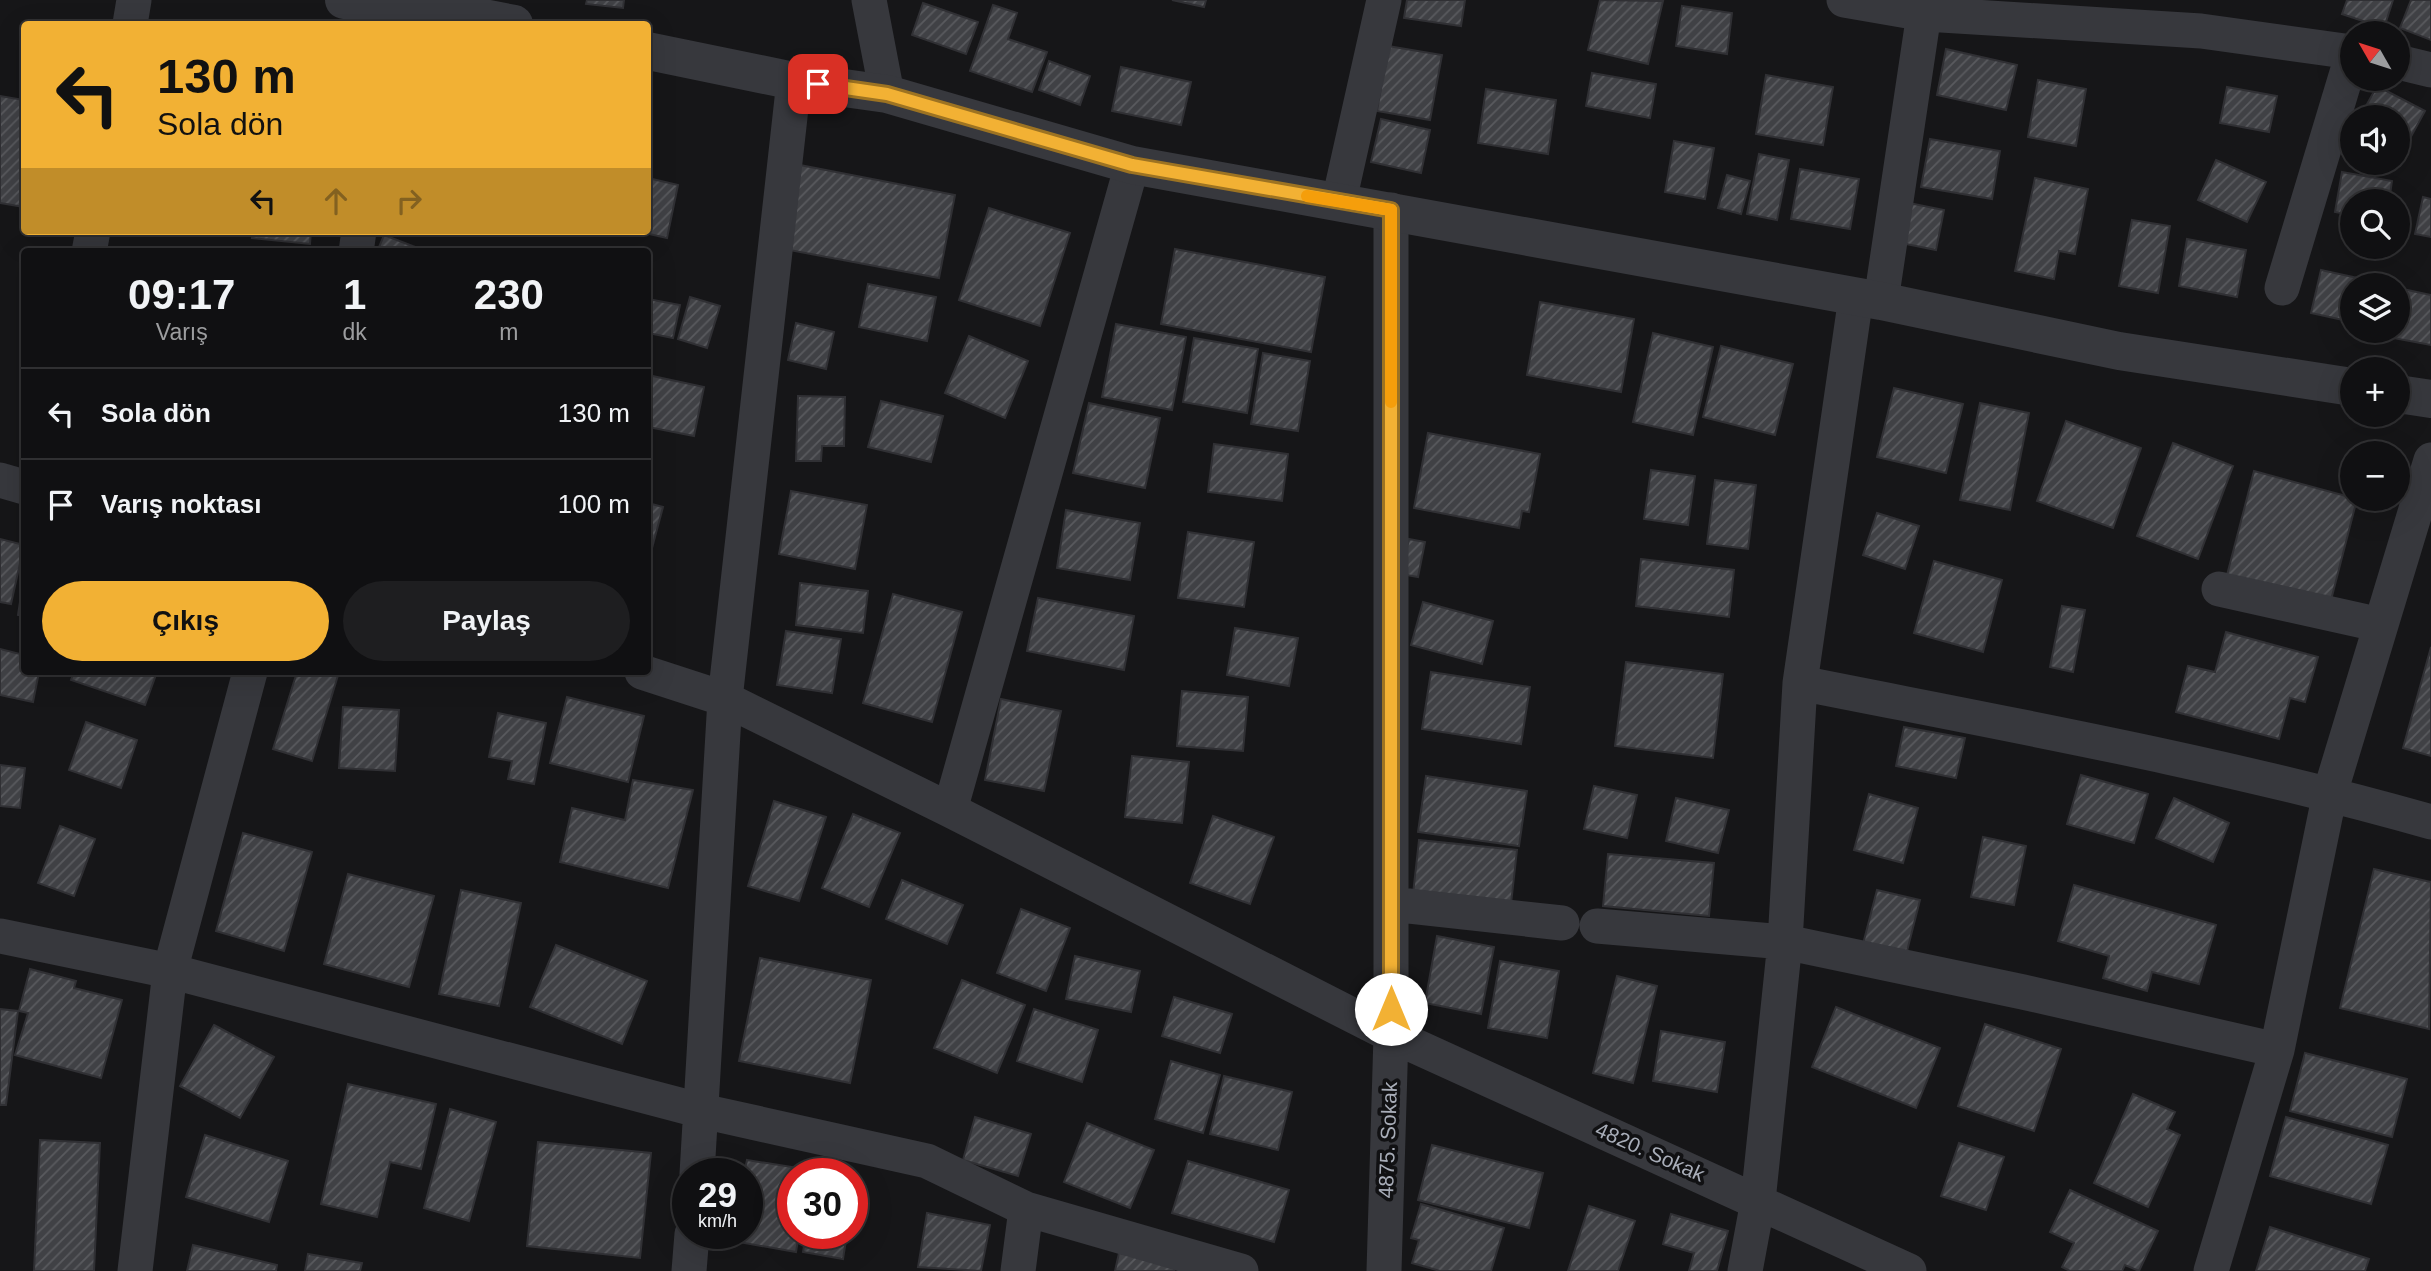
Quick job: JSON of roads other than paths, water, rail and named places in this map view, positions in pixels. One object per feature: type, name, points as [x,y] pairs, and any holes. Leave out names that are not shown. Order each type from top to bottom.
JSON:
[{"type":"street","points":[[130,21],[134,0]]},
{"type":"street","points":[[344,0],[493,21]]},
{"type":"street","points":[[869,0],[887,94]]},
{"type":"street","points":[[1339,201],[1384,0]]},
{"type":"street","points":[[1844,0],[2201,31],[2340,52]]},
{"type":"street","points":[[1745,1271],[1758,1201],[1786,942],[1800,683],[1925,7]]},
{"type":"street","points":[[651,52],[794,80],[887,94],[1132,165],[1869,299],[2119,351],[2340,385]]},
{"type":"street","points":[[2410,65],[2431,70]]},
{"type":"street","points":[[698,1158],[725,699],[794,80]]},
{"type":"street","points":[[2282,288],[2341,91]]},
{"type":"street","points":[[950,810],[1132,165]]},
{"type":"street","name":"4875. Sokak","points":[[1384,1271],[1391,1035],[1391,210]]},
{"type":"street","points":[[2410,396],[2431,399]]},
{"type":"street","points":[[2211,1271],[2277,1050],[2330,793],[2431,460]]},
{"type":"street","points":[[0,480],[21,485]]},
{"type":"street","points":[[2219,589],[2381,625]]},
{"type":"street","points":[[135,1271],[170,971],[249,675]]},
{"type":"street","name":"4820. Sokak","points":[[651,675],[725,699],[950,810],[1391,1035],[1909,1271]]},
{"type":"street","points":[[1800,683],[2180,759],[2330,793],[2431,822]]},
{"type":"street","points":[[1391,904],[1562,923]]},
{"type":"street","points":[[1597,926],[1786,942],[2277,1050]]},
{"type":"street","points":[[0,936],[170,971],[702,1111],[927,1161],[1026,1209],[1241,1271]]},
{"type":"street","points":[[1018,1271],[1026,1209]]},
{"type":"street","points":[[690,1271],[691,1249]]}]
